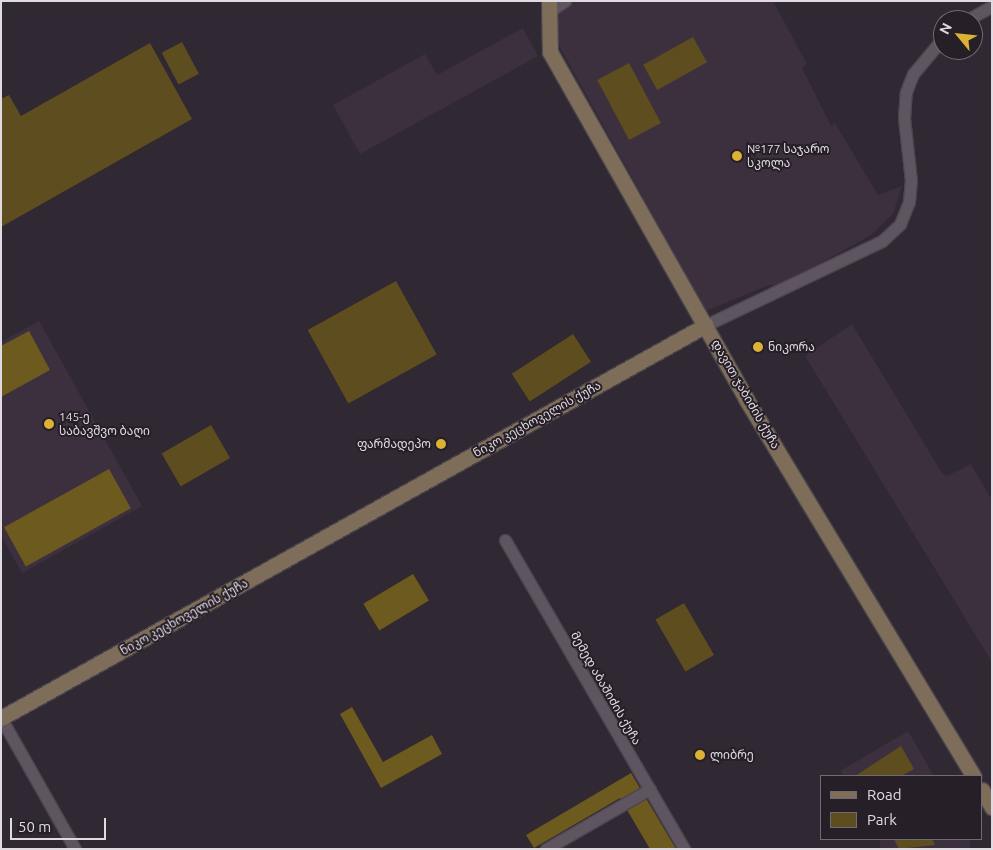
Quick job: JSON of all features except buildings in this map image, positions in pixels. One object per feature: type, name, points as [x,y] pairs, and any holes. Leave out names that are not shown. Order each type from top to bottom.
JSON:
[{"type":"street","points":[[548,7],[565,1]]},
{"type":"street","name":"დავით ჯაბიძის ქუჩა","points":[[548,7],[550,52],[706,325],[746,399],[972,775]]},
{"type":"street","name":"ნიკო კეცხოველის ქუჩა","points":[[1,718],[706,325],[882,241],[900,224],[909,202],[911,181],[904,118],[906,92],[913,74],[933,50]]},
{"type":"street","name":"მემედ აბაშიძის ქუჩა","points":[[505,540],[684,849]]},
{"type":"street","points":[[1,718],[75,849]]},
{"type":"street","points":[[546,849],[650,789]]},
{"type":"street","points":[[983,792],[992,807]]},
{"type":"shaded area","name":"№177 საჯარო სკოლა","points":[[571,1],[773,1],[807,64],[802,68],[831,126],[835,123],[878,195],[902,186],[893,214],[871,235],[779,286],[769,285],[706,311],[556,40],[559,9]]},
{"type":"shaded area","points":[[523,28],[538,56],[360,154],[333,105],[425,54],[437,75]]},
{"type":"shaded area","name":"145-ე საბავშვო ბაღი","points":[[39,321],[142,506],[22,573],[1,536],[1,342]]},
{"type":"shaded area","points":[[852,324],[942,473],[947,476],[971,464],[992,500],[992,662],[805,356]]},
{"type":"shaded area","points":[[29,331],[50,370],[1,397],[1,346]]},
{"type":"shaded area","points":[[109,469],[131,508],[26,567],[4,527]]},
{"type":"shaded area","points":[[413,574],[429,601],[379,630],[363,604]]},
{"type":"shaded area","points":[[352,707],[383,762],[432,735],[442,754],[381,788],[340,714]]},
{"type":"shaded area","points":[[908,731],[933,775],[843,775],[840,771]]},
{"type":"shaded area","points":[[631,773],[676,849],[650,849],[620,798],[534,848],[526,835]]},
{"type":"shaded area","points":[[880,840],[970,840],[970,849],[880,849]]},
{"type":"green space","points":[[693,37],[707,62],[657,90],[643,65]]},
{"type":"green space","points":[[182,42],[199,74],[179,85],[162,53]]},
{"type":"green space","points":[[150,43],[192,119],[1,227],[1,99],[9,95],[21,116]]},
{"type":"green space","points":[[629,63],[661,123],[629,140],[597,80]]},
{"type":"green space","points":[[396,281],[437,354],[348,403],[308,330]]},
{"type":"green space","points":[[573,334],[591,362],[530,401],[512,374]]},
{"type":"green space","points":[[211,425],[230,458],[181,486],[162,454]]},
{"type":"green space","points":[[684,603],[714,655],[685,671],[655,620]]},
{"type":"green space","points":[[901,746],[914,769],[903,775],[857,775]]},
{"type":"green space","points":[[894,840],[932,840],[935,845],[899,849]]},
{"type":"place","name":"№177 საჯარო სკოლა","points":[[737,156]]},
{"type":"place","name":"ნიკორა","points":[[758,347]]},
{"type":"place","name":"145-ე საბავშვო ბაღი","points":[[49,424]]},
{"type":"place","name":"ფარმადეპო","points":[[441,444]]},
{"type":"place","name":"ლიბრე","points":[[700,755]]}]
